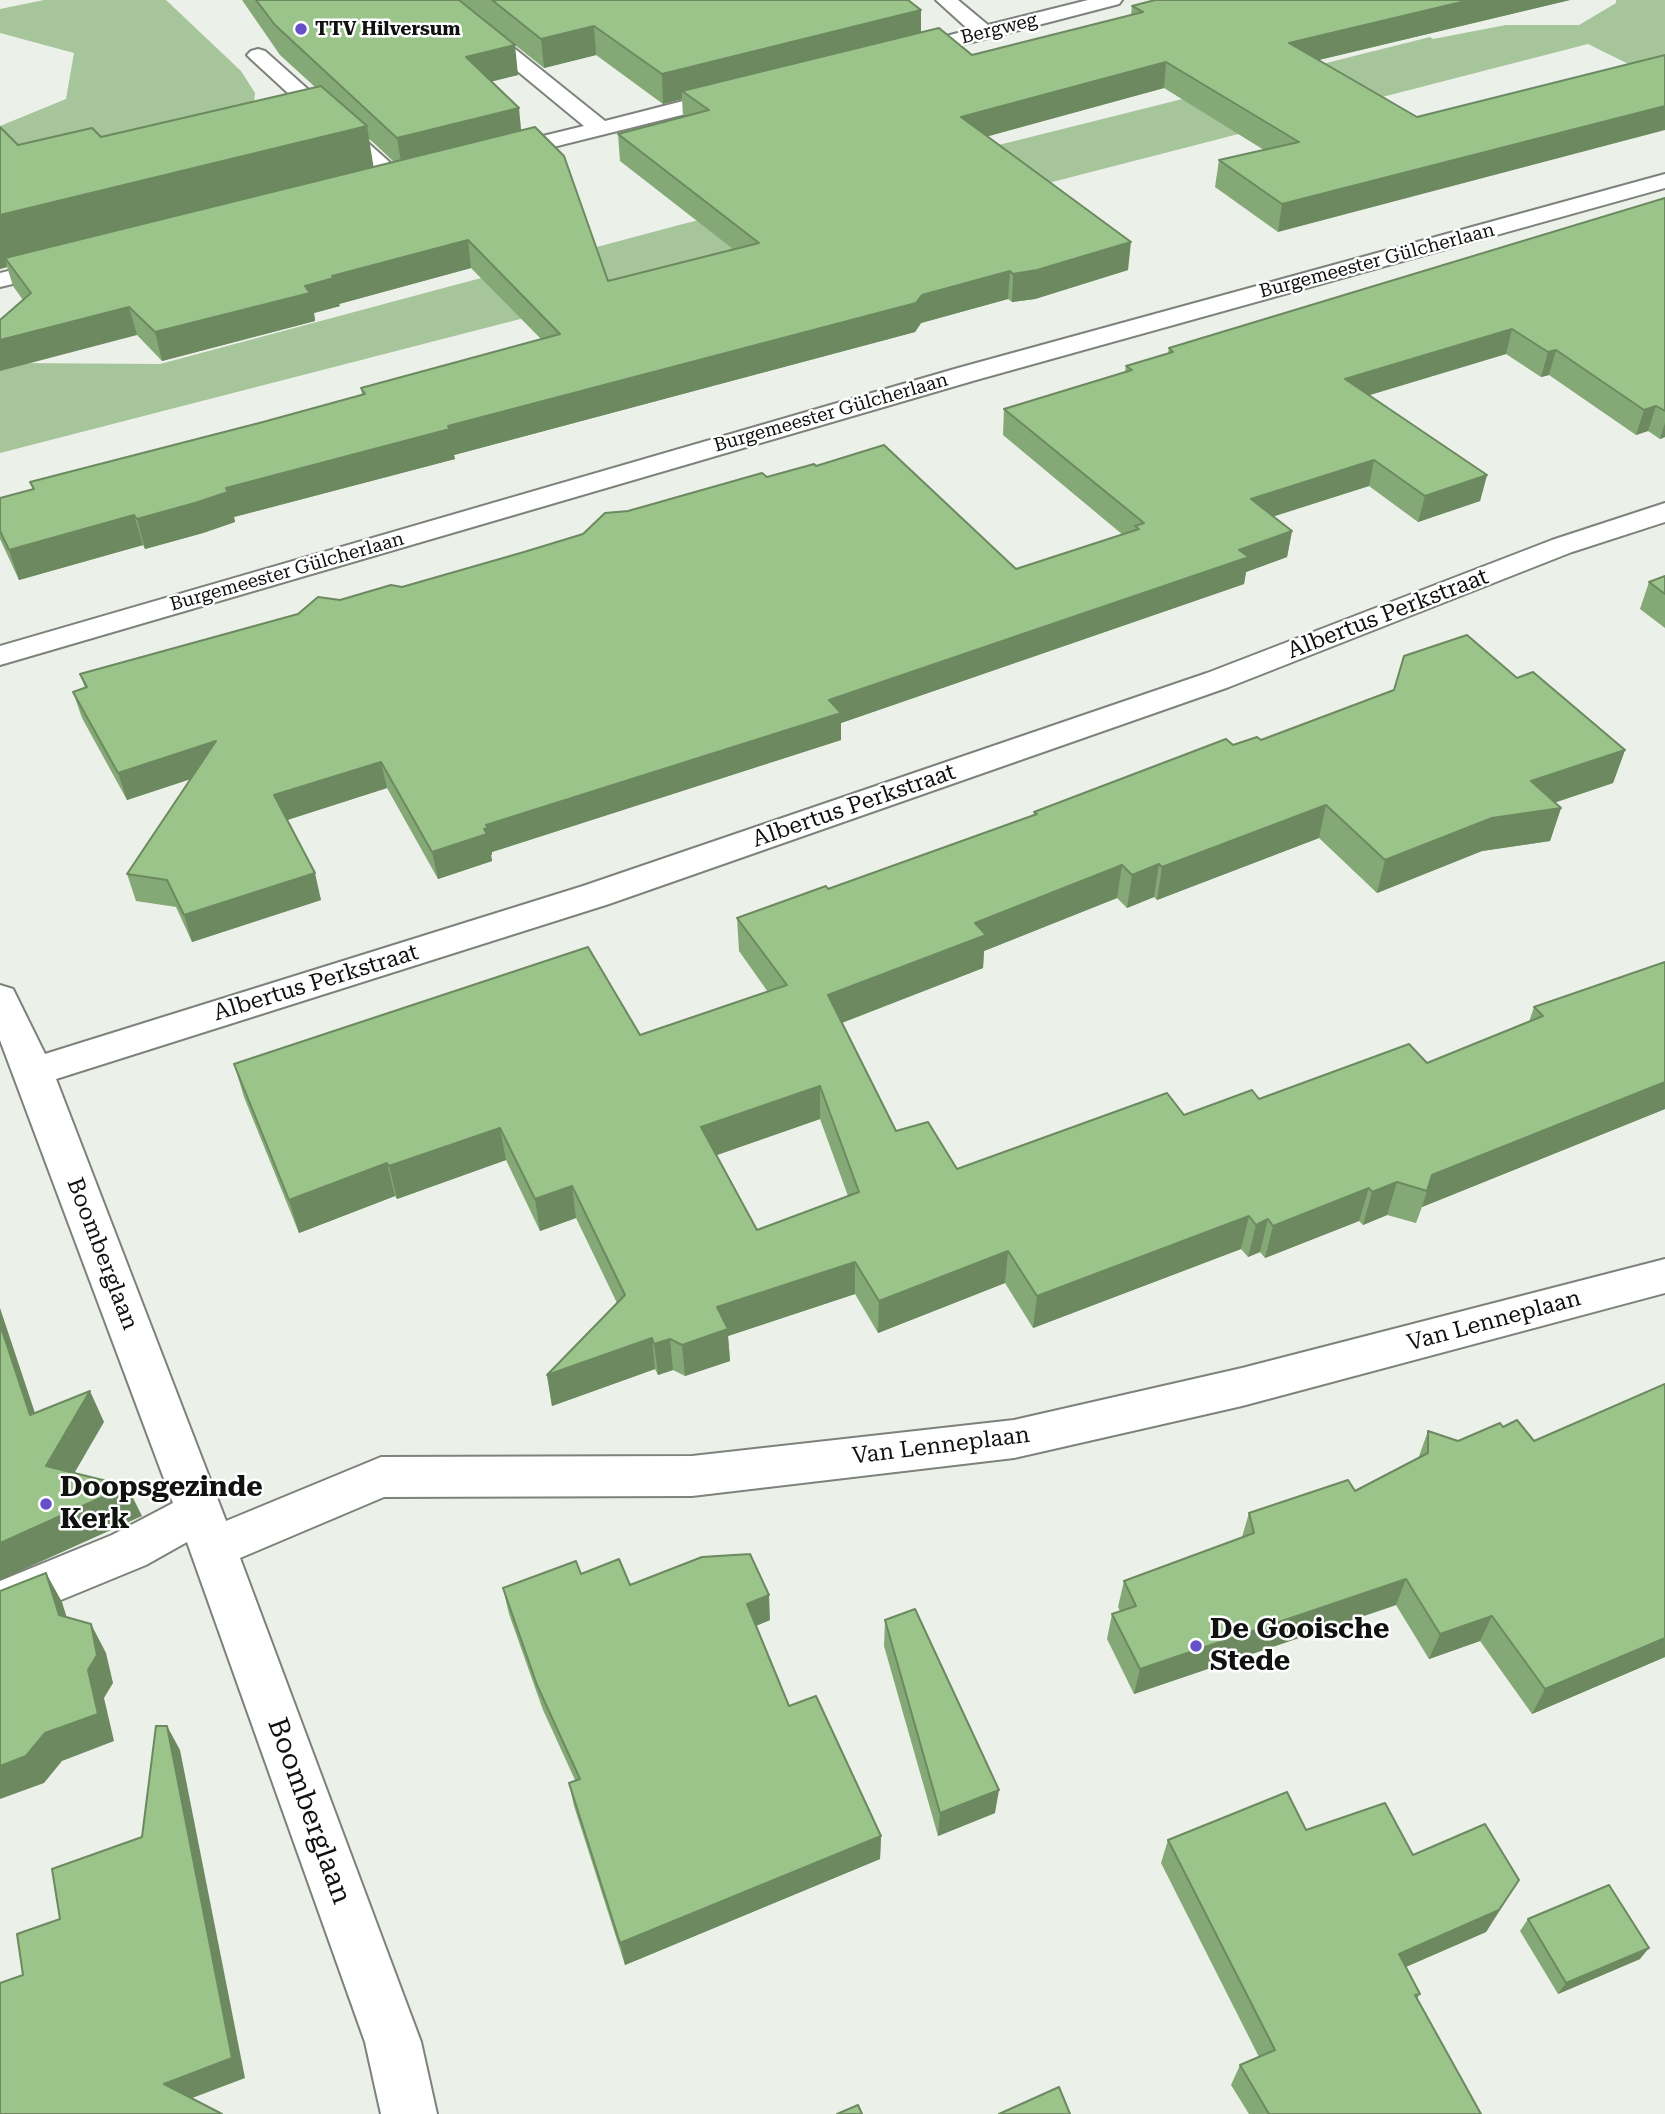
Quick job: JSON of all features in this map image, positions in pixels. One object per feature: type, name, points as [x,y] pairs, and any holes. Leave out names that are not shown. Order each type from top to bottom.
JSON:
[{"type":"street","points":[[946,0],[985,33]]},
{"type":"street","name":"Bergweg","points":[[878,59],[1112,0]]},
{"type":"street","points":[[467,20],[600,128]]},
{"type":"street","points":[[258,55],[396,180]]},
{"type":"street","points":[[472,160],[759,89]]},
{"type":"street","points":[[369,187],[421,173]]},
{"type":"street","name":"Burgemeester Gülcherlaan","points":[[0,656],[967,374],[1665,181]]},
{"type":"street","points":[[0,280],[85,259]]},
{"type":"street","name":"Albertus Perkstraat","points":[[34,1072],[596,895],[1218,680],[1562,546],[1665,512]]},
{"type":"street","name":"Boomberglaan","points":[[4,1020],[34,1072],[206,1530],[393,2042],[409,2114]]},
{"type":"street","name":"Van Lenneplaan","points":[[206,1530],[382,1477],[692,1476],[1014,1439],[1242,1387],[1665,1276]]},
{"type":"street","points":[[0,1604],[129,1550],[206,1530]]},
{"type":"green space","points":[[44,0],[166,0],[241,71],[255,93],[252,118],[48,168],[0,147],[0,126],[66,99],[74,53],[0,33],[0,9]]},
{"type":"green space","points":[[1616,0],[1665,0],[1665,82],[1588,44],[0,453],[0,370],[12,363],[160,364],[679,225],[1430,37],[1433,39],[1506,25],[1579,25],[1616,3]]},
{"type":"building","points":[[256,0],[459,0],[515,45],[466,57],[519,108],[397,138],[275,25]]},
{"type":"building","points":[[492,0],[908,0],[921,10],[662,74],[594,26],[541,39]]},
{"type":"building","points":[[1155,0],[1470,0],[1289,43],[1417,117],[1665,55],[1665,106],[1282,204],[1219,160],[1299,142],[1166,62],[961,117],[1131,242],[1037,270],[1013,274],[1010,271],[922,295],[916,303],[448,426],[450,429],[226,488],[228,492],[137,519],[134,515],[9,550],[0,531],[0,498],[34,489],[30,482],[365,394],[361,388],[560,334],[468,240],[332,276],[334,278],[305,286],[310,293],[155,332],[129,307],[0,340],[0,320],[31,293],[5,258],[535,127],[564,156],[608,281],[759,243],[618,134],[709,110],[682,91],[939,28],[972,55],[1143,12],[1132,6]]},
{"type":"building","points":[[321,86],[367,126],[0,215],[0,127],[18,145],[92,128],[101,137]]},
{"type":"building","points":[[1665,198],[1665,411],[1656,406],[1644,410],[1556,350],[1548,352],[1512,329],[1345,379],[1487,475],[1425,496],[1374,460],[1251,499],[1292,531],[1239,550],[1249,557],[829,700],[841,713],[486,825],[488,828],[484,829],[487,834],[432,852],[381,762],[274,795],[315,873],[184,915],[167,880],[127,874],[216,741],[118,773],[73,692],[87,687],[80,674],[298,614],[318,597],[340,600],[391,585],[402,587],[583,534],[605,513],[628,511],[762,473],[767,477],[814,464],[816,466],[884,445],[1016,569],[1139,529],[1135,526],[1144,523],[1004,409],[1132,370],[1126,366],[1173,352],[1169,348]]},
{"type":"building","points":[[1665,576],[1665,594],[1649,582]]},
{"type":"building","points":[[1467,635],[1517,678],[1533,672],[1625,750],[1531,781],[1561,808],[1492,818],[1385,860],[1326,805],[1162,867],[1159,864],[1132,875],[1122,865],[975,923],[986,935],[828,995],[896,1131],[928,1122],[957,1169],[1167,1093],[1184,1115],[1252,1090],[1259,1099],[1409,1044],[1427,1063],[1543,1016],[1534,1007],[1665,962],[1665,1082],[1432,1175],[1427,1191],[1397,1182],[1372,1192],[1369,1188],[1273,1226],[1268,1219],[1256,1225],[1249,1216],[1037,1296],[1008,1251],[879,1301],[855,1262],[717,1307],[728,1329],[682,1345],[670,1339],[654,1344],[652,1338],[547,1375],[625,1295],[572,1186],[535,1199],[500,1128],[389,1166],[387,1163],[289,1200],[234,1064],[588,947],[640,1035],[787,985],[737,918],[826,886],[828,889],[1037,814],[1034,812],[1226,739],[1233,745],[1257,737],[1261,740],[1394,690],[1404,656]],"holes":[[[820,1086],[859,1192],[757,1230],[701,1127]]]},
{"type":"building","points":[[0,1324],[30,1415],[90,1391],[46,1466],[127,1486],[0,1543]]},
{"type":"building","points":[[1665,1384],[1665,1638],[1545,1689],[1492,1616],[1440,1634],[1406,1579],[1140,1669],[1112,1614],[1136,1606],[1124,1581],[1254,1533],[1249,1513],[1348,1480],[1355,1491],[1428,1453],[1428,1431],[1458,1441],[1500,1423],[1503,1427],[1517,1420],[1534,1441]]},
{"type":"building","points":[[750,1554],[769,1595],[747,1604],[789,1706],[816,1696],[881,1836],[620,1943],[569,1783],[580,1779],[537,1685],[503,1588],[576,1561],[581,1574],[619,1559],[630,1585],[702,1557]]},
{"type":"building","points":[[46,1573],[59,1615],[91,1624],[97,1655],[88,1670],[98,1714],[45,1733],[26,1756],[0,1766],[0,1591]]},
{"type":"building","points":[[915,1609],[999,1790],[940,1813],[885,1620]]},
{"type":"building","points":[[156,1726],[167,1726],[232,2058],[164,2084],[222,2114],[0,2114],[0,1983],[23,1975],[17,1934],[60,1919],[52,1869],[142,1837]]},
{"type":"building","points":[[1287,1792],[1306,1830],[1385,1803],[1413,1855],[1485,1824],[1519,1880],[1499,1910],[1399,1954],[1420,1994],[1415,1995],[1481,2114],[1269,2114],[1240,2065],[1275,2050],[1168,1840]]},
{"type":"building","points":[[1609,1885],[1649,1948],[1566,1983],[1528,1919]]},
{"type":"building","points":[[1059,2087],[1070,2114],[999,2114]]},
{"type":"building","points":[[858,2105],[862,2114],[837,2114]]},
{"type":"place","name":"TTV Hilversum","points":[[301,29]]},
{"type":"place","name":"Doopsgezinde Kerk","points":[[46,1504]]},
{"type":"place","name":"De Gooische Stede","points":[[1196,1646]]}]
